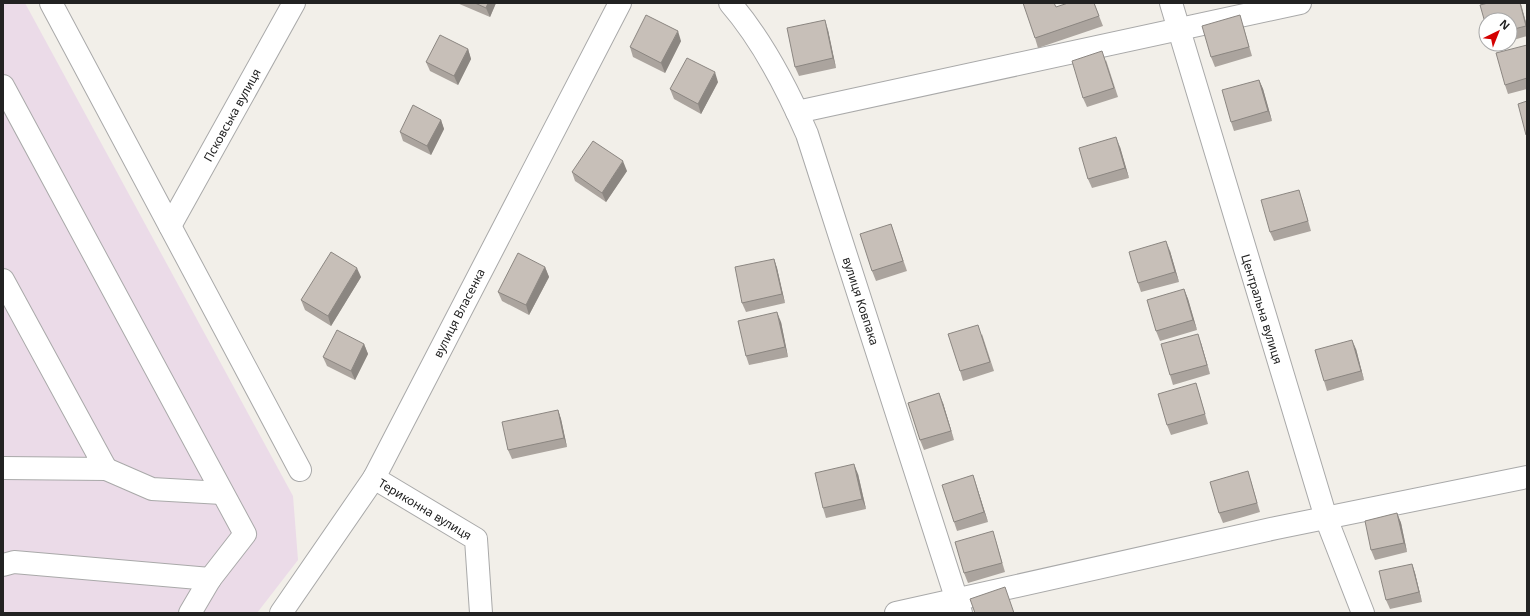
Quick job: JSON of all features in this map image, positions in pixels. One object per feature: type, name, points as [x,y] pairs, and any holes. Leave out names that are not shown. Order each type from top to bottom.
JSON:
[{"type":"street","points":[[51,3],[300,470]]},
{"type":"street","name":"Псковська вулиця","points":[[170,226],[294,3]]},
{"type":"street","name":"вулиця Власенка","points":[[281,613],[374,478],[620,3]]},
{"type":"street","name":"вулиця Ковпака","points":[[730,3],[771,62],[808,134],[959,606]]},
{"type":"street","name":"Центральна вулиця","points":[[1171,3],[1326,518],[1362,613]]},
{"type":"street","points":[[797,112],[1300,3]]},
{"type":"street","points":[[3,86],[245,534],[210,579],[190,613]]},
{"type":"street","points":[[3,280],[106,469]]},
{"type":"street","points":[[3,468],[106,469],[152,489],[222,493]]},
{"type":"street","points":[[896,613],[959,606],[1326,518],[1527,477]]},
{"type":"street","name":"Териконна вулиця","points":[[374,478],[476,539],[481,613]]},
{"type":"street","points":[[3,565],[14,562],[210,579]]},
{"type":"shaded area","points":[[3,3],[25,3],[293,496],[298,560],[257,613],[3,613]]},
{"type":"building","points":[[475,3],[488,3],[486,8]]},
{"type":"building","points":[[1023,3],[1054,3],[1056,7],[1068,3],[1094,3],[1099,16],[1035,38]]},
{"type":"building","points":[[1488,3],[1520,3],[1526,26],[1518,28],[1518,12],[1482,12],[1480,5]]},
{"type":"building","points":[[646,15],[678,31],[661,63],[630,47]]},
{"type":"building","points":[[1240,15],[1249,47],[1211,57],[1202,26]]},
{"type":"building","points":[[825,20],[833,58],[795,67],[787,28]]},
{"type":"building","points":[[440,35],[468,49],[454,76],[426,62]]},
{"type":"building","points":[[1527,45],[1527,78],[1505,85],[1496,53],[1518,52],[1518,47]]},
{"type":"building","points":[[1102,51],[1114,88],[1083,98],[1072,61]]},
{"type":"building","points":[[687,58],[715,72],[698,104],[670,89]]},
{"type":"building","points":[[1259,80],[1268,111],[1231,122],[1222,90]]},
{"type":"building","points":[[1527,101],[1527,135],[1526,135],[1518,104]]},
{"type":"building","points":[[413,105],[441,120],[427,146],[400,132]]},
{"type":"building","points":[[1116,137],[1125,168],[1088,179],[1079,148]]},
{"type":"building","points":[[593,141],[623,161],[602,193],[572,172]]},
{"type":"building","points":[[1299,190],[1308,221],[1270,232],[1261,200]]},
{"type":"building","points":[[891,224],[903,261],[872,271],[860,234]]},
{"type":"building","points":[[1166,241],[1175,272],[1138,283],[1129,252]]},
{"type":"building","points":[[331,252],[357,268],[328,316],[301,300]]},
{"type":"building","points":[[518,253],[545,267],[526,305],[498,292]]},
{"type":"building","points":[[774,259],[782,294],[742,303],[735,267]]},
{"type":"building","points":[[1184,289],[1193,320],[1156,331],[1147,300]]},
{"type":"building","points":[[777,312],[785,347],[746,356],[738,321]]},
{"type":"building","points":[[978,325],[990,362],[960,371],[948,334]]},
{"type":"building","points":[[337,330],[364,344],[351,371],[323,357]]},
{"type":"building","points":[[1198,334],[1207,365],[1170,375],[1161,344]]},
{"type":"building","points":[[1352,340],[1361,371],[1324,381],[1315,350]]},
{"type":"building","points":[[1196,383],[1205,414],[1167,425],[1158,394]]},
{"type":"building","points":[[939,393],[951,431],[920,440],[908,403]]},
{"type":"building","points":[[558,410],[564,438],[508,450],[502,422]]},
{"type":"building","points":[[854,464],[862,499],[823,508],[815,473]]},
{"type":"building","points":[[1248,471],[1257,503],[1219,513],[1210,482]]},
{"type":"building","points":[[973,475],[984,512],[954,522],[942,485]]},
{"type":"building","points":[[1397,513],[1404,543],[1371,550],[1365,521]]},
{"type":"building","points":[[993,531],[1002,563],[964,573],[955,542]]},
{"type":"building","points":[[1412,564],[1419,592],[1386,600],[1379,571]]},
{"type":"building","points":[[1005,587],[1014,613],[975,613],[970,599]]}]
